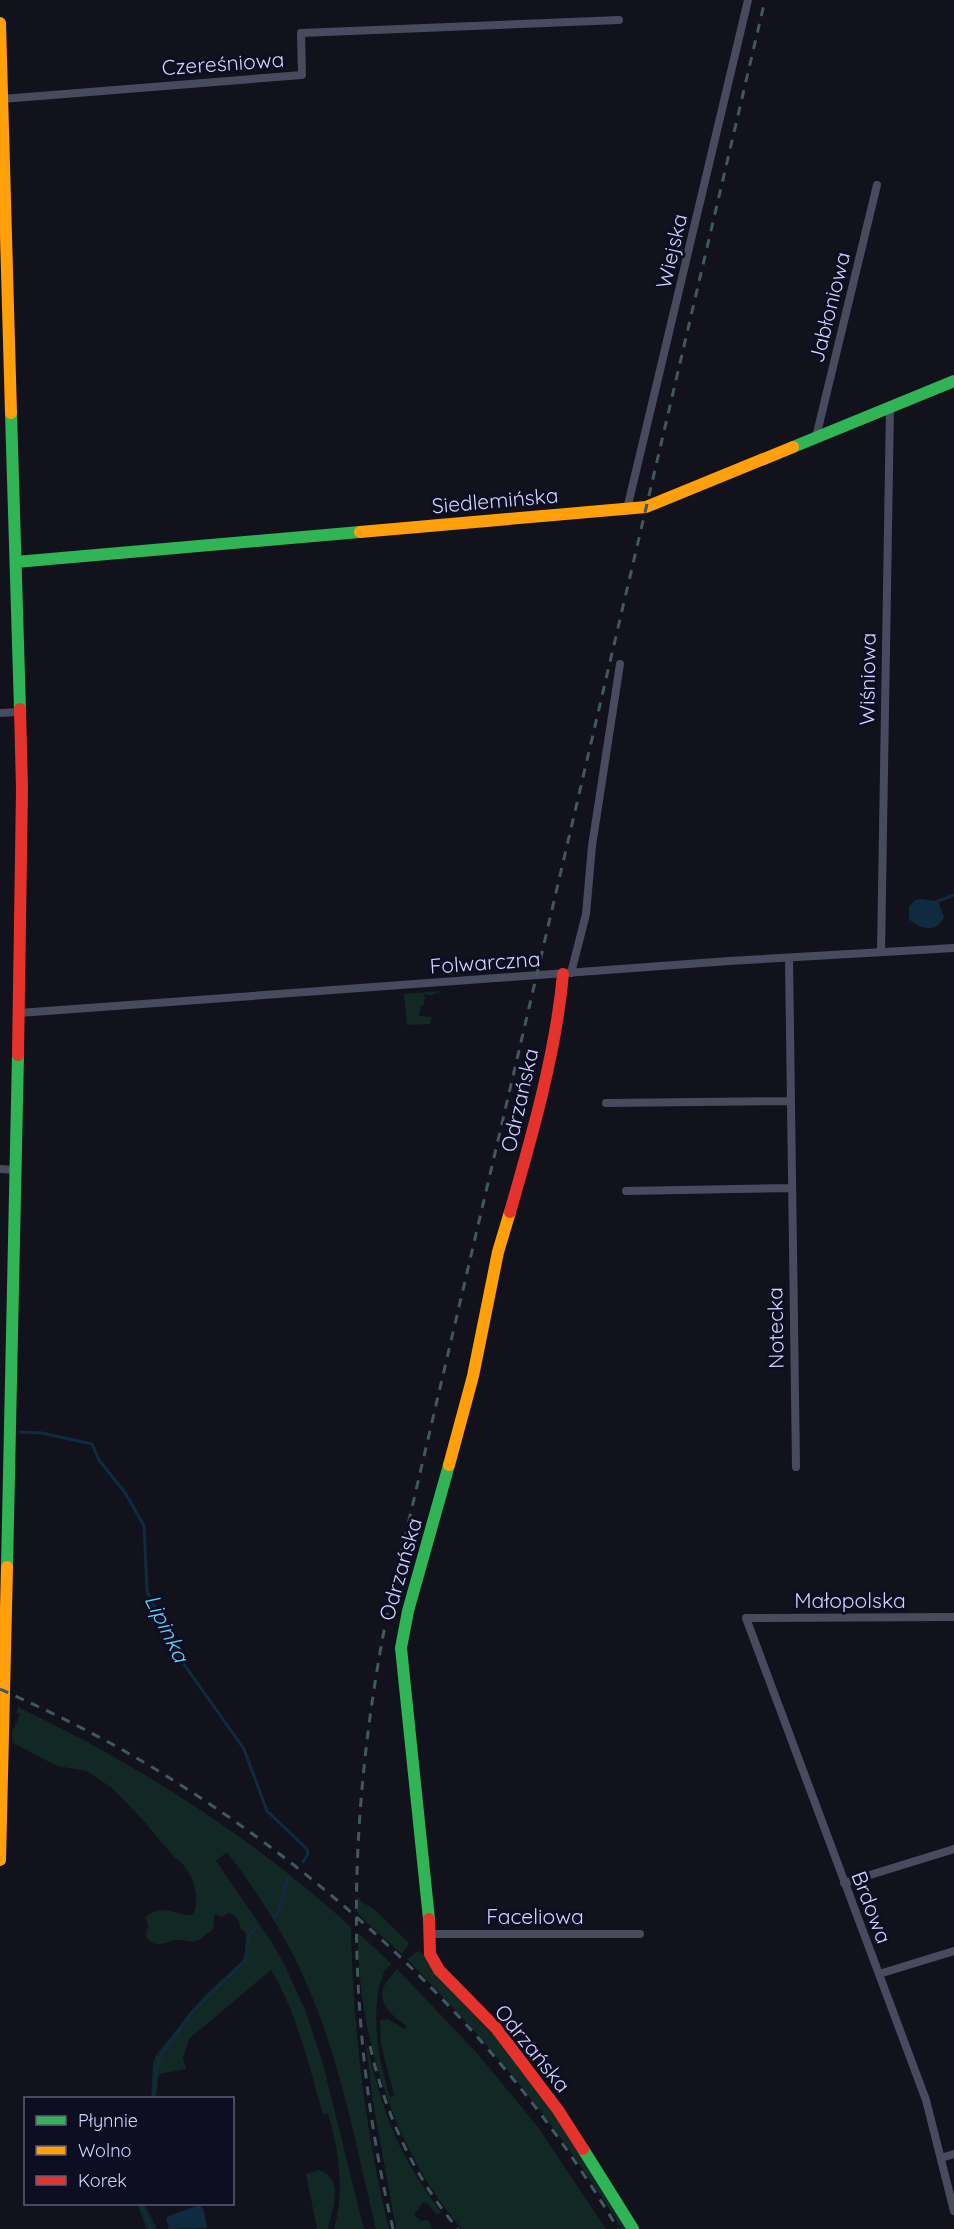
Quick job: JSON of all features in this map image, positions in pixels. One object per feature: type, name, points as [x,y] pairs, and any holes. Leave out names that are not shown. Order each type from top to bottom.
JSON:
[{"type":"street","name":"Wiejska","points":[[627,509],[748,0]]},
{"type":"street","name":"Czereśniowa","points":[[2,99],[302,75],[302,33],[619,20]]},
{"type":"street","points":[[0,23],[22,801],[16,1170],[3,1603],[0,1860]]},
{"type":"street","name":"Jabłoniowa","points":[[816,437],[877,185]]},
{"type":"street","name":"Siedlemińska","points":[[16,561],[627,509],[656,504],[954,381]]},
{"type":"street","name":"Wiśniowa","points":[[881,952],[890,406]]},
{"type":"street","name":"Odrzańska","points":[[620,663],[592,846],[586,914],[561,997],[536,1125],[498,1252],[472,1376],[417,1583],[405,1615],[401,1635],[401,1658],[429,1912],[430,1954],[439,1970],[496,2028],[558,2110],[633,2229]]},
{"type":"street","points":[[0,713],[21,712]]},
{"type":"street","name":"Folwarczna","points":[[19,1014],[954,948]]},
{"type":"street","name":"Notecka","points":[[789,958],[795,1467]]},
{"type":"street","points":[[606,1102],[790,1101]]},
{"type":"street","points":[[0,1169],[16,1170]]},
{"type":"street","points":[[626,1191],[791,1188]]},
{"type":"street","name":"Małopolska","points":[[746,1618],[954,1617]]},
{"type":"street","name":"Brdowa","points":[[746,1618],[926,2100],[954,2211]]},
{"type":"street","points":[[844,1883],[954,1850]]},
{"type":"street","name":"Faceliowa","points":[[430,1934],[640,1934]]},
{"type":"street","points":[[879,1974],[954,1951]]},
{"type":"street","points":[[941,2158],[954,2154]]},
{"type":"green space","points":[[439,991],[438,998],[438,992],[432,995],[423,994],[426,999],[424,999],[424,1005],[421,1005],[419,1016],[432,1017],[430,1024],[407,1025],[404,994]]},
{"type":"green space","points":[[18,1707],[63,1729],[193,1805],[274,1863],[351,1927],[354,2003],[362,2079],[373,2155],[389,2229],[376,2229],[338,2071],[305,1980],[270,1914],[227,1852],[216,1861],[271,1941],[306,2012],[323,2064],[364,2229],[334,2229],[340,2185],[338,2157],[332,2128],[328,2113],[323,2114],[295,2022],[271,1970],[189,2039],[183,2058],[186,2069],[159,2074],[156,2097],[151,2097],[153,2064],[156,2055],[205,1995],[241,1962],[245,1955],[246,1933],[240,1928],[235,1916],[228,1913],[222,1917],[215,1914],[212,1931],[198,1940],[191,1942],[176,1940],[156,1944],[149,1940],[146,1936],[148,1924],[145,1918],[151,1913],[163,1910],[193,1915],[196,1899],[190,1875],[112,1788],[87,1771],[57,1766],[13,1743],[12,1732],[20,1714],[16,1713]]},
{"type":"green space","points":[[358,1896],[361,1902],[373,1908],[409,1943],[402,1954],[359,1914],[357,1911]]},
{"type":"green space","points":[[358,1933],[392,1964],[384,1970],[378,1992],[376,2019],[380,2058],[390,2097],[394,2095],[381,2045],[380,2023],[381,2020],[388,2019],[404,2029],[407,2026],[390,2013],[383,2001],[383,1988],[397,1969],[476,2052],[538,2127],[606,2229],[462,2229],[438,2198],[417,2165],[384,2090],[364,2011],[359,1972]]},
{"type":"green space","points":[[418,1951],[423,1953],[521,2065],[631,2229],[622,2229],[574,2156],[522,2088],[467,2023],[407,1959]]},
{"type":"green space","points":[[365,2038],[390,2124],[416,2176],[441,2212],[437,2215],[427,2203],[423,2202],[414,2215],[421,2221],[428,2220],[432,2229],[396,2229],[373,2102]]},
{"type":"green space","points":[[319,2170],[327,2174],[334,2187],[334,2204],[328,2229],[317,2229],[306,2174]]},
{"type":"green space","points":[[137,2205],[150,2205],[145,2206],[157,2229],[147,2229]]},
{"type":"water","points":[[919,899],[938,901],[944,917],[938,926],[928,928],[918,926],[909,919],[909,906]]},
{"type":"water","points":[[200,2205],[204,2211],[207,2228],[169,2229],[166,2219],[168,2216]]},
{"type":"waterway","points":[[938,901],[954,895]]},
{"type":"waterway","name":"Lipinka","points":[[20,1432],[42,1433],[92,1444],[99,1460],[126,1494],[144,1526],[147,1591],[176,1653],[244,1749],[267,1811],[307,1849],[308,1854],[303,1862]]},
{"type":"waterway","name":"Lipinka","points":[[274,1917],[289,1878]]},
{"type":"waterway","name":"Lipinka","points":[[153,2097],[156,2070],[161,2055],[192,2012],[245,1961],[249,1936],[257,1927]]},
{"type":"waterway","name":"Lipinka","points":[[140,2205],[152,2229]]},
{"type":"railway","points":[[393,2229],[377,2151],[366,2074],[359,1997],[356,1920],[358,1843],[364,1766],[374,1688],[388,1610],[765,0]]},
{"type":"railway","points":[[0,1689],[86,1730],[168,1777],[235,1821],[299,1869],[361,1921],[420,1976],[476,2035],[527,2097],[575,2162],[618,2229]]},
{"type":"railway","points":[[370,2046],[384,2095],[403,2143],[427,2187],[458,2229]]},
{"type":"traffic: fast","points":[[793,447],[954,381]]},
{"type":"traffic: fast","points":[[11,413],[20,709]]},
{"type":"traffic: fast","points":[[16,562],[360,532]]},
{"type":"traffic: fast","points":[[7,1567],[18,1055]]},
{"type":"traffic: fast","points":[[429,1919],[401,1648],[408,1611],[449,1465]]},
{"type":"traffic: fast","points":[[583,2149],[633,2229]]},
{"type":"traffic: slow","points":[[0,23],[11,413]]},
{"type":"traffic: slow","points":[[360,532],[646,507],[793,447]]},
{"type":"traffic: slow","points":[[449,1465],[473,1376],[498,1252],[510,1212]]},
{"type":"traffic: slow","points":[[0,1860],[7,1567]]},
{"type":"traffic: jam","points":[[18,1055],[22,789],[20,709]]},
{"type":"traffic: jam","points":[[510,1212],[549,1064],[563,974]]},
{"type":"traffic: jam","points":[[429,1919],[430,1954],[439,1970],[496,2028],[558,2110],[583,2149]]}]
